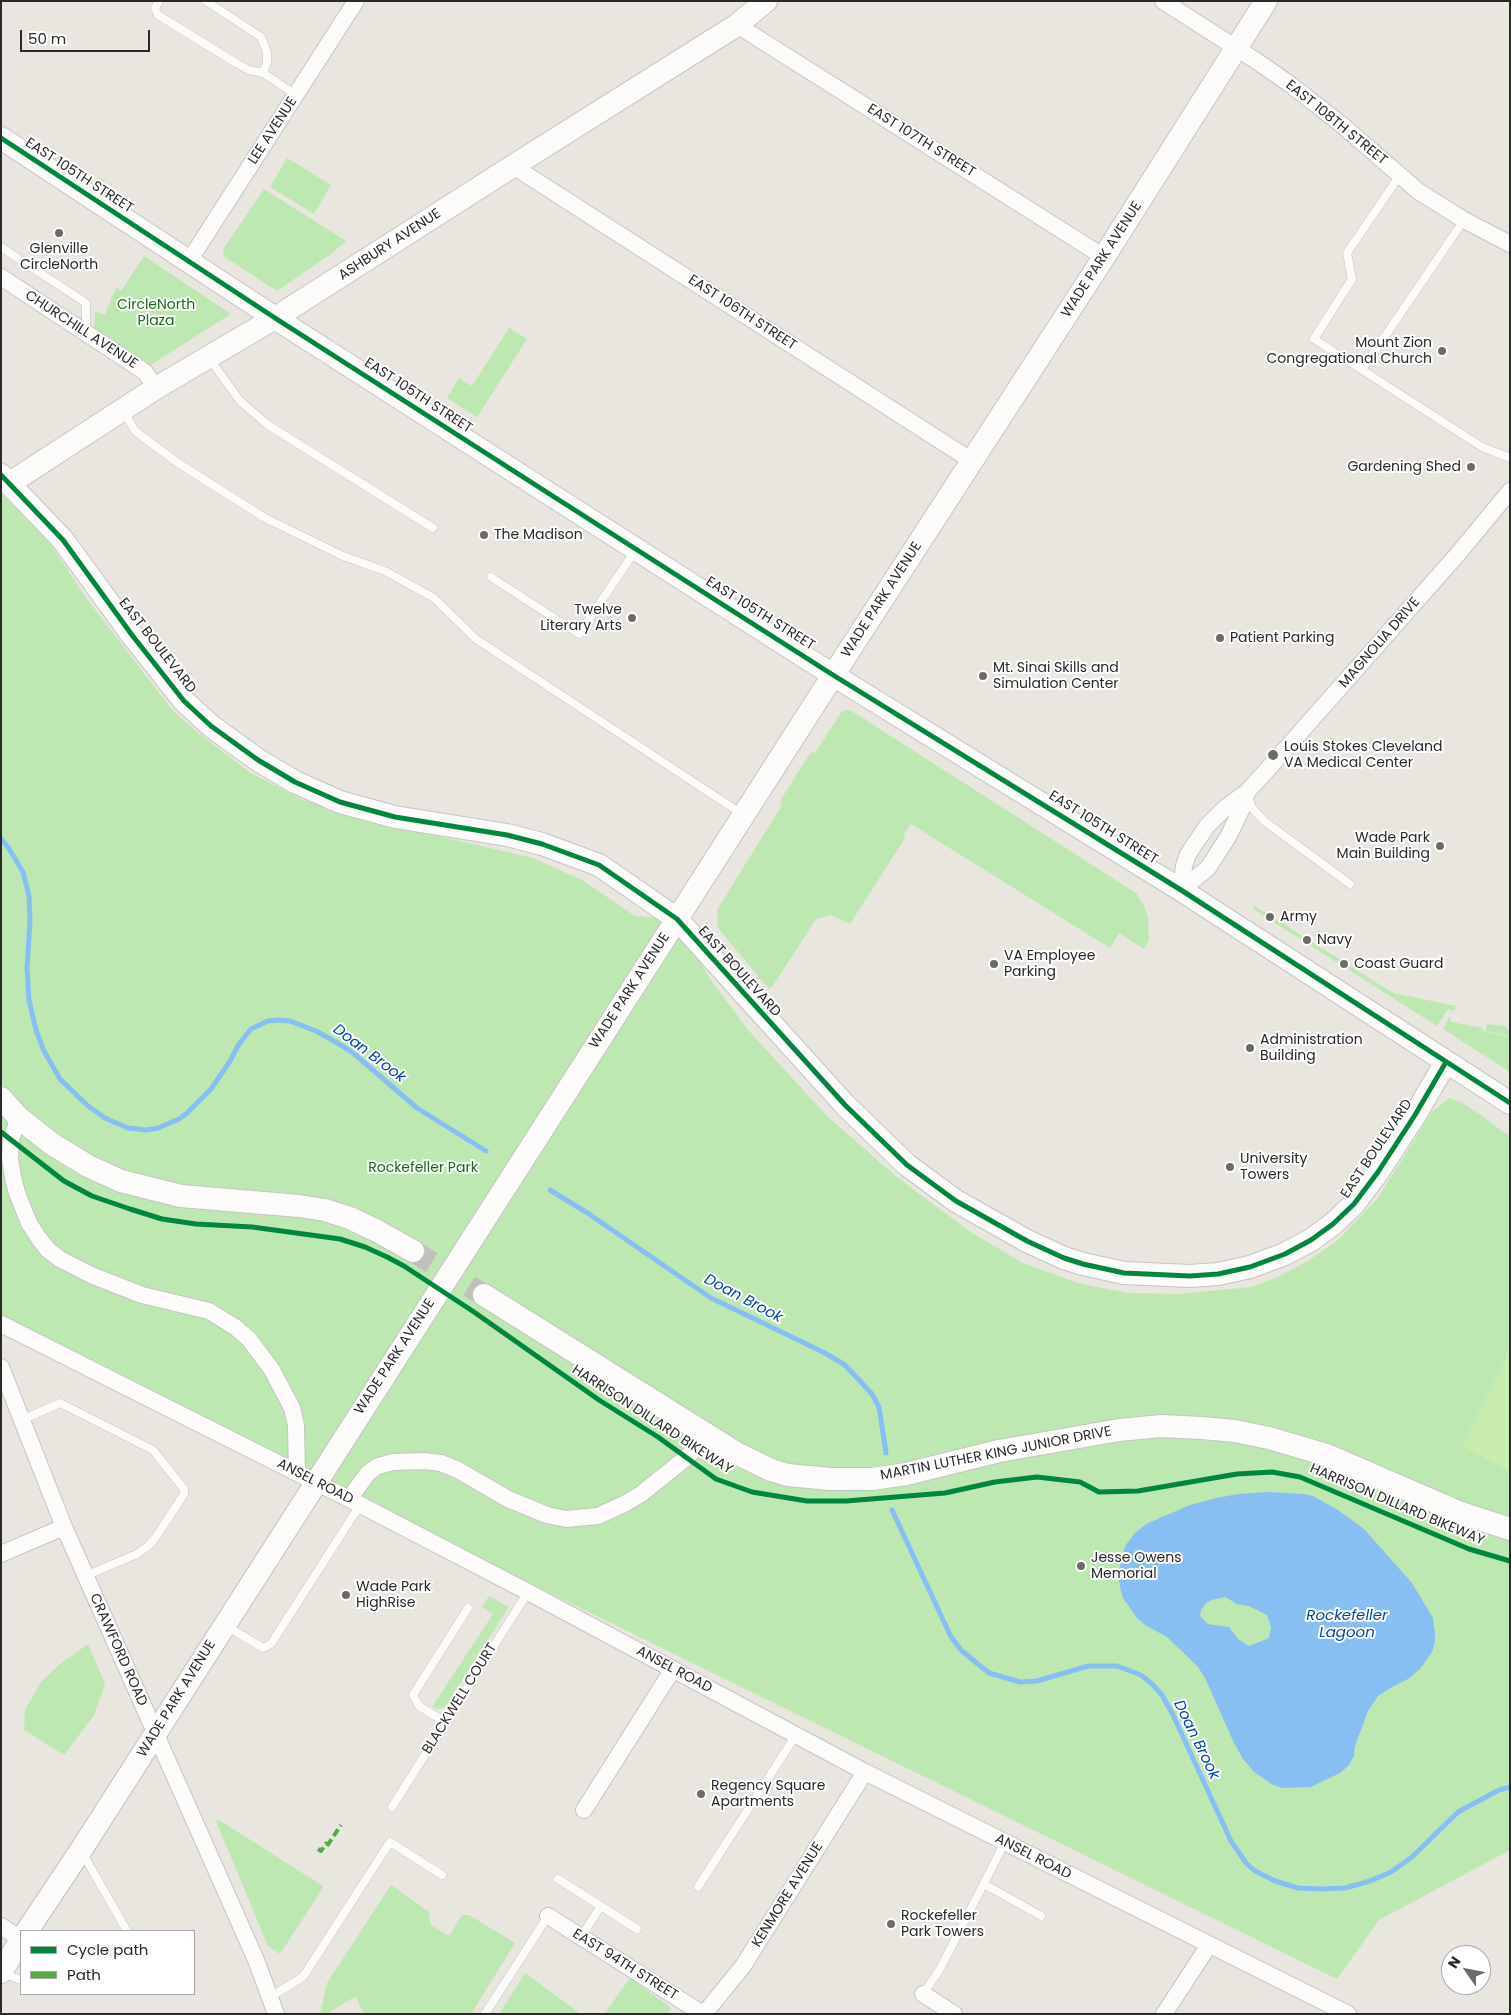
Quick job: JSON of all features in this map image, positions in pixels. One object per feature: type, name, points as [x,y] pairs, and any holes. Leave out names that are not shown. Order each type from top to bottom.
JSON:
[{"type":"street","name":"LEE AVENUE","points":[[189,261],[356,1]]},
{"type":"street","name":"ASHBURY AVENUE","points":[[6,479],[275,318],[737,25],[766,1]]},
{"type":"street","name":"EAST 108TH STREET","points":[[1163,1],[1236,48],[1316,104],[1418,191],[1464,220],[1510,244]]},
{"type":"street","name":"WADE PARK AVENUE","points":[[28,1930],[81,1850],[224,1625],[306,1477],[744,815],[1104,257],[1266,1]]},
{"type":"street","name":"EAST 107TH STREET","points":[[737,25],[1104,257]]},
{"type":"street","name":"EAST 105TH STREET","points":[[1,138],[275,318],[833,675],[1181,890],[1510,1103]]},
{"type":"street","name":"EAST 106TH STREET","points":[[513,166],[972,461]]},
{"type":"street","name":"CHURCHILL AVENUE","points":[[1,277],[145,372],[156,388]]},
{"type":"street","name":"EAST BOULEVARD","points":[[6,479],[63,540],[132,635],[184,701],[211,726],[258,760],[295,782],[340,802],[395,817],[507,835],[550,847],[598,865],[677,918],[845,1105],[907,1166],[956,1201],[1027,1241],[1083,1264],[1124,1273],[1168,1277],[1218,1274],[1259,1264],[1285,1254],[1311,1240],[1333,1224],[1359,1198],[1410,1123],[1446,1062]]},
{"type":"street","name":"MAGNOLIA DRIVE","points":[[1181,890],[1184,866],[1188,854],[1207,826],[1225,808],[1247,792],[1458,555],[1510,491]]},
{"type":"street","name":"MAGNOLIA DRIVE","points":[[1181,890],[1208,868],[1228,838],[1247,792]]},
{"type":"street","points":[[1,1098],[19,1118],[52,1144],[88,1166],[121,1181],[181,1196],[325,1210],[364,1224],[414,1251]]},
{"type":"street","points":[[19,1118],[11,1139],[10,1159],[16,1193],[29,1224],[48,1250],[60,1259],[92,1275],[142,1295],[209,1312],[235,1326],[261,1354],[284,1389],[296,1425],[306,1477]]},
{"type":"street","name":"MARTIN LUTHER KING JUNIOR DRIVE","points":[[484,1295],[708,1436],[745,1458],[771,1470],[808,1477],[865,1479],[906,1474],[999,1451],[1119,1430],[1161,1426],[1218,1430],[1269,1438],[1327,1455],[1461,1513],[1510,1529]]},
{"type":"street","name":"ANSEL ROAD","points":[[1,1324],[306,1477],[528,1592],[866,1772],[1348,2014]]},
{"type":"street","name":"CRAWFORD ROAD","points":[[1,1367],[64,1527],[256,1960],[276,2014]]},
{"type":"street","points":[[354,1502],[368,1473],[378,1466],[393,1462],[422,1461],[441,1463],[458,1470],[508,1500],[546,1515],[566,1519],[590,1517],[619,1506],[640,1494],[686,1458],[708,1436]]},
{"type":"street","points":[[1,1554],[64,1527]]},
{"type":"street","points":[[584,1810],[673,1669]]},
{"type":"street","name":"KENMORE AVENUE","points":[[704,2014],[743,1966],[866,1772]]},
{"type":"street","name":"EAST 94TH STREET","points":[[548,1916],[704,2014]]},
{"type":"street","points":[[1,1926],[20,1938]]},
{"type":"street","points":[[1,1972],[20,1941]]},
{"type":"street","points":[[1164,2014],[1209,1945]]},
{"type":"street","points":[[923,1994],[954,2014]]},
{"type":"lane","points":[[159,1],[155,8],[158,15],[236,63],[249,70],[263,74],[296,95]]},
{"type":"lane","points":[[206,1],[261,37],[267,52],[267,63],[263,74]]},
{"type":"lane","points":[[1400,175],[1347,253],[1352,278],[1314,339],[1482,447],[1510,458]]},
{"type":"lane","points":[[1362,370],[1464,220]]},
{"type":"lane","points":[[1,247],[86,303],[86,332]]},
{"type":"lane","points":[[208,357],[240,401],[268,425],[433,528]]},
{"type":"lane","points":[[123,409],[135,431],[178,463],[265,518],[343,556],[385,571],[434,598],[476,639],[744,815]]},
{"type":"lane","points":[[491,577],[579,634],[636,549]]},
{"type":"lane","points":[[1247,792],[1252,808],[1264,821],[1350,884]]},
{"type":"lane","points":[[22,1420],[60,1403],[153,1450],[184,1489],[184,1494],[148,1546],[137,1554],[85,1576]]},
{"type":"lane","points":[[224,1625],[263,1648],[271,1644],[354,1502]]},
{"type":"lane","name":"BLACKWELL COURT","points":[[392,1807],[528,1592]]},
{"type":"lane","points":[[445,1722],[419,1706],[413,1695],[468,1608]]},
{"type":"lane","points":[[698,1887],[796,1735]]},
{"type":"lane","points":[[270,1997],[303,1977],[390,1842],[442,1875]]},
{"type":"lane","points":[[923,1994],[940,1969],[1005,1842]]},
{"type":"lane","points":[[81,1850],[126,1930]]},
{"type":"lane","points":[[558,1879],[637,1929]]},
{"type":"lane","points":[[984,1884],[1041,1916]]},
{"type":"lane","points":[[581,1937],[600,1906]]},
{"type":"lane","points":[[485,2014],[548,1916]]},
{"type":"lane","points":[[1,1972],[20,1980]]},
{"type":"green space","points":[[287,158],[331,185],[314,214],[270,187]]},
{"type":"green space","points":[[264,189],[346,241],[331,254],[277,291],[223,256],[224,248]]},
{"type":"green space","name":"CircleNorth Plaza","points":[[144,256],[231,314],[149,366],[96,332],[94,326],[95,313],[105,315],[117,288],[121,291]]},
{"type":"green space","points":[[509,328],[527,339],[477,417],[447,398],[459,378],[472,386]]},
{"type":"green space","name":"Rockefeller Park","points":[[1,493],[52,546],[84,595],[172,710],[202,736],[251,773],[303,800],[386,824],[533,858],[582,880],[635,916],[677,919],[710,979],[749,1031],[828,1117],[898,1178],[972,1233],[1023,1263],[1078,1283],[1128,1293],[1179,1294],[1251,1287],[1278,1277],[1308,1261],[1338,1240],[1378,1198],[1431,1113],[1449,1098],[1462,1103],[1481,1115],[1510,1137],[1510,1850],[1379,1920],[1337,1979],[1,1324]]},
{"type":"green space","points":[[850,710],[1136,893],[1148,917],[1149,940],[1144,949],[1119,933],[1110,948],[911,824],[903,836],[905,838],[850,924],[831,915],[816,919],[769,989],[718,928],[717,910],[782,805],[780,801],[811,752],[815,753],[842,711]]},
{"type":"green space","points":[[1255,906],[1393,993],[1456,1006],[1454,1011],[1448,1009],[1437,1026],[1253,909]]},
{"type":"green space","points":[[1450,1016],[1451,1022],[1483,1028],[1483,1031],[1510,1037],[1510,1072],[1443,1029]]},
{"type":"green space","points":[[1487,1024],[1504,1026],[1510,1031],[1510,1036],[1485,1031]]},
{"type":"green space","points":[[1510,1350],[1510,1471],[1462,1446]]},
{"type":"green space","points":[[489,1596],[509,1607],[445,1707],[438,1709],[432,1707],[493,1614],[482,1607]]},
{"type":"green space","points":[[88,1644],[105,1684],[94,1715],[64,1755],[24,1730],[25,1710],[41,1682],[60,1664]]},
{"type":"green space","points":[[219,1820],[323,1886],[280,1954],[268,1946],[216,1821]]},
{"type":"green space","points":[[391,1885],[429,1912],[431,1925],[449,1936],[462,1915],[469,1915],[515,1943],[471,2014],[363,2014],[356,1996],[326,2014],[320,2014],[327,1983]]},
{"type":"green space","points":[[525,1973],[581,2014],[499,2014]]},
{"type":"green space","points":[[630,1978],[671,2008],[667,2014],[604,2014]]},
{"type":"water","name":"Rockefeller Lagoon","points":[[1268,1492],[1304,1494],[1313,1496],[1338,1510],[1364,1529],[1412,1583],[1433,1618],[1435,1642],[1432,1652],[1420,1669],[1408,1679],[1378,1696],[1368,1711],[1355,1746],[1354,1756],[1349,1765],[1340,1773],[1311,1787],[1283,1788],[1273,1785],[1254,1772],[1243,1759],[1234,1743],[1205,1678],[1198,1667],[1167,1637],[1145,1625],[1137,1618],[1123,1598],[1120,1587],[1118,1574],[1125,1546],[1135,1533],[1146,1524],[1190,1505],[1239,1494]],"holes":[[[1225,1597],[1237,1604],[1249,1606],[1267,1615],[1271,1627],[1269,1638],[1249,1646],[1238,1639],[1229,1627],[1208,1624],[1200,1616],[1201,1610],[1206,1603],[1212,1600]]]},
{"type":"waterway","name":"Doan Brook","points":[[1,839],[23,872],[29,896],[30,921],[27,968],[29,1000],[36,1030],[44,1051],[60,1079],[88,1106],[105,1118],[128,1128],[147,1130],[158,1128],[179,1119],[211,1089],[239,1044],[251,1029],[268,1021],[279,1020],[290,1021],[316,1031],[352,1052],[417,1108],[486,1151]]},
{"type":"waterway","name":"Doan Brook","points":[[550,1190],[589,1214],[711,1298],[825,1353],[845,1365],[872,1394],[879,1407],[886,1453]]},
{"type":"waterway","name":"Doan Brook","points":[[892,1510],[951,1637],[962,1651],[989,1673],[1020,1682],[1037,1681],[1088,1666],[1117,1666],[1141,1675],[1151,1683],[1162,1695],[1173,1715],[1231,1841],[1246,1863],[1255,1871],[1275,1881],[1298,1888],[1321,1889],[1345,1888],[1370,1881],[1391,1872],[1412,1857],[1458,1812],[1499,1790],[1510,1787]]},
{"type":"tunnel","points":[[413,1251],[484,1295]]},
{"type":"marked path","points":[[327,1846],[341,1825]]},
{"type":"marked path","points":[[318,1849],[321,1851],[327,1842]]},
{"type":"cycle path","points":[[1,138],[275,318],[548,493],[833,675],[1181,890],[1510,1103]]},
{"type":"cycle path","points":[[1,475],[63,540],[132,635],[184,701],[211,726],[258,760],[295,782],[340,802],[395,817],[507,835],[542,844],[599,865],[677,919],[845,1105],[907,1165],[956,1201],[1027,1241],[1064,1258],[1124,1273],[1190,1276],[1218,1274],[1250,1267],[1285,1254],[1311,1240],[1333,1224],[1354,1204],[1378,1172],[1415,1115],[1446,1062]]},
{"type":"cycle path","name":"HARRISON DILLARD BIKEWAY","points":[[1,1132],[64,1181],[92,1196],[130,1209],[162,1219],[196,1224],[252,1227],[340,1239],[387,1257],[474,1312],[599,1400],[658,1437],[716,1479],[752,1492],[807,1501],[846,1501],[945,1493],[995,1482],[1037,1477],[1080,1482],[1099,1492],[1138,1491],[1237,1474],[1272,1472],[1300,1477],[1469,1549],[1510,1561]]},
{"type":"place","name":"Glenville CircleNorth","points":[[59,233]]},
{"type":"place","name":"Mount Zion Congregational Church","points":[[1442,351]]},
{"type":"place","name":"Gardening Shed","points":[[1471,467]]},
{"type":"place","name":"The Madison","points":[[484,535]]},
{"type":"place","name":"Twelve Literary Arts","points":[[632,618]]},
{"type":"place","name":"Patient Parking","points":[[1220,638]]},
{"type":"place","name":"Mt. Sinai Skills and Simulation Center","points":[[983,676]]},
{"type":"place","name":"Louis Stokes Cleveland VA Medical Center","points":[[1273,755]]},
{"type":"place","name":"Wade Park Main Building","points":[[1440,846]]},
{"type":"place","name":"Army","points":[[1270,917]]},
{"type":"place","name":"Navy","points":[[1307,940]]},
{"type":"place","name":"VA Employee Parking","points":[[994,964]]},
{"type":"place","name":"Coast Guard","points":[[1344,964]]},
{"type":"place","name":"Administration Building","points":[[1250,1048]]},
{"type":"place","name":"University Towers","points":[[1230,1167]]},
{"type":"place","name":"Jesse Owens Memorial","points":[[1081,1566]]},
{"type":"place","name":"Wade Park HighRise","points":[[346,1595]]},
{"type":"place","name":"Regency Square Apartments","points":[[701,1794]]},
{"type":"place","name":"Rockefeller Park Towers","points":[[891,1924]]}]
